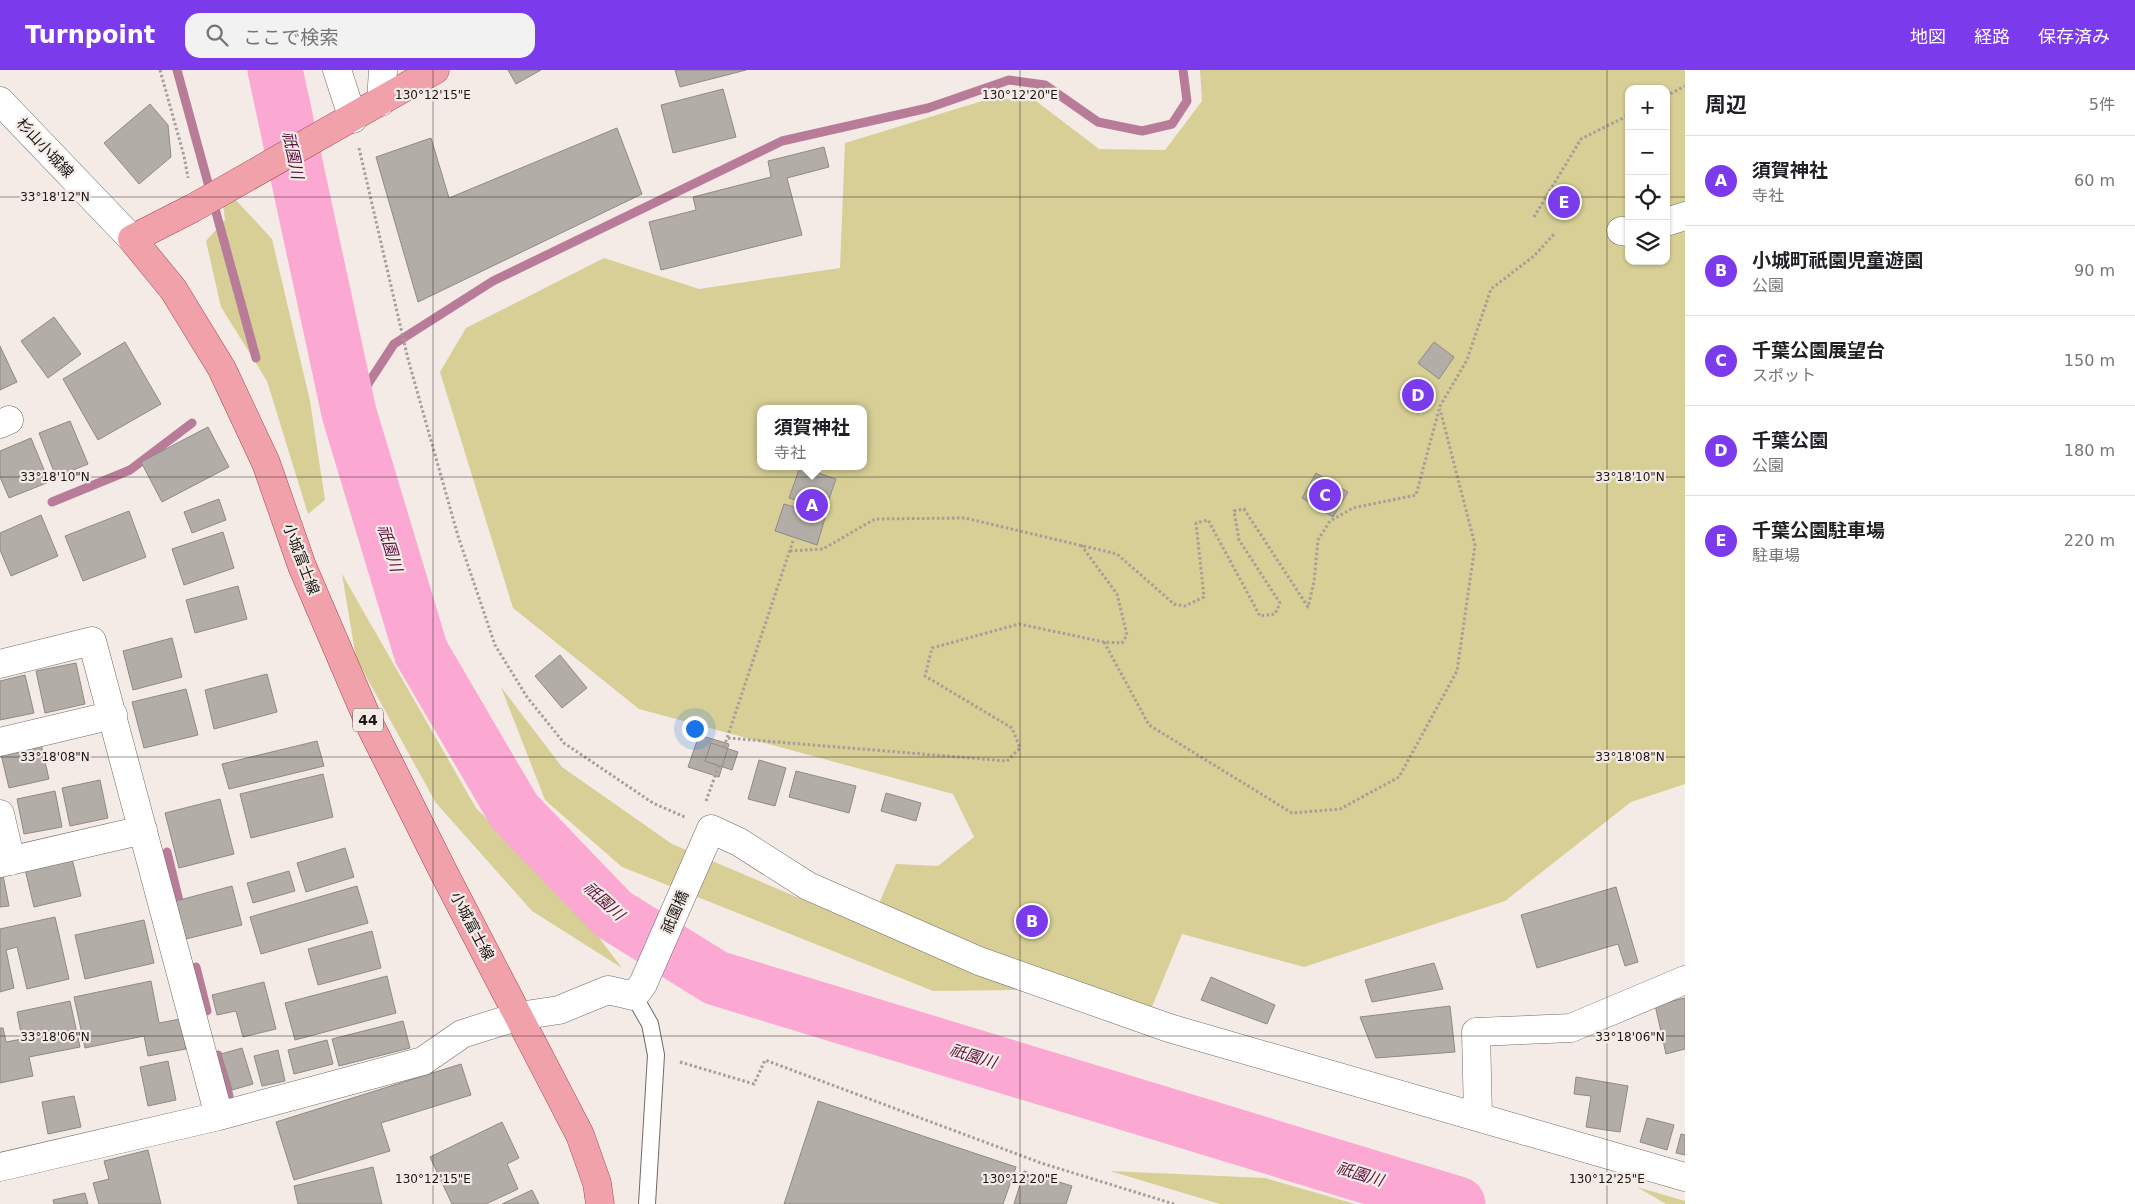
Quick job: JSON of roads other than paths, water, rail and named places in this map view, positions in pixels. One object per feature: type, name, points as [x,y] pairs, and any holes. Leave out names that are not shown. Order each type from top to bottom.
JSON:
[{"type":"main road","points":[[132,239],[193,208],[353,119],[435,70]]},
{"type":"main road","name":"小城富士線","points":[[132,239],[173,289],[222,369],[266,463],[302,566],[371,727],[444,873],[580,1135],[597,1183],[600,1204]]},
{"type":"street","points":[[337,70],[353,119]]},
{"type":"street","points":[[382,102],[383,70]]},
{"type":"street","name":"杉山小城線","points":[[0,101],[132,239]]},
{"type":"street","points":[[1670,221],[1685,216]]},
{"type":"street","points":[[0,664],[92,641],[219,1116]]},
{"type":"street","points":[[0,742],[112,715]]},
{"type":"street","points":[[0,814],[5,862],[143,830]]},
{"type":"street","name":"祇園橋","points":[[639,990],[709,835],[739,842],[808,886],[979,961],[1169,1028],[1478,1117]]},
{"type":"street","points":[[1685,980],[1572,1028],[1476,1032],[1478,1117],[1685,1177]]},
{"type":"street","points":[[0,1167],[219,1116],[423,1061],[462,1034],[519,1016],[559,1010],[608,990],[639,990]]},
{"type":"lane","points":[[639,990],[650,1024],[656,1055],[647,1204]]},
{"type":"waterway","points":[[177,70],[256,358]]},
{"type":"waterway","name":"祇園川","points":[[275,70],[349,413],[421,652],[514,811],[613,914],[716,978],[1458,1204]]},
{"type":"waterway","points":[[349,413],[394,344],[493,281],[782,141],[928,108],[1009,80],[1045,85],[1098,122],[1142,131],[1172,124],[1187,101],[1183,70]]},
{"type":"waterway","points":[[52,502],[130,470],[192,423]]},
{"type":"waterway","points":[[167,852],[179,901]]},
{"type":"waterway","points":[[196,967],[207,1011]]},
{"type":"waterway","points":[[218,1055],[229,1096]]},
{"type":"place","name":"千葉公園駐車場","points":[[1564,202]]},
{"type":"place","name":"千葉公園","points":[[1418,395]]},
{"type":"place","name":"千葉公園展望台","points":[[1325,495]]},
{"type":"place","name":"須賀神社","points":[[812,505]]},
{"type":"place","name":"小城町祇園児童遊園","points":[[1032,921]]}]
